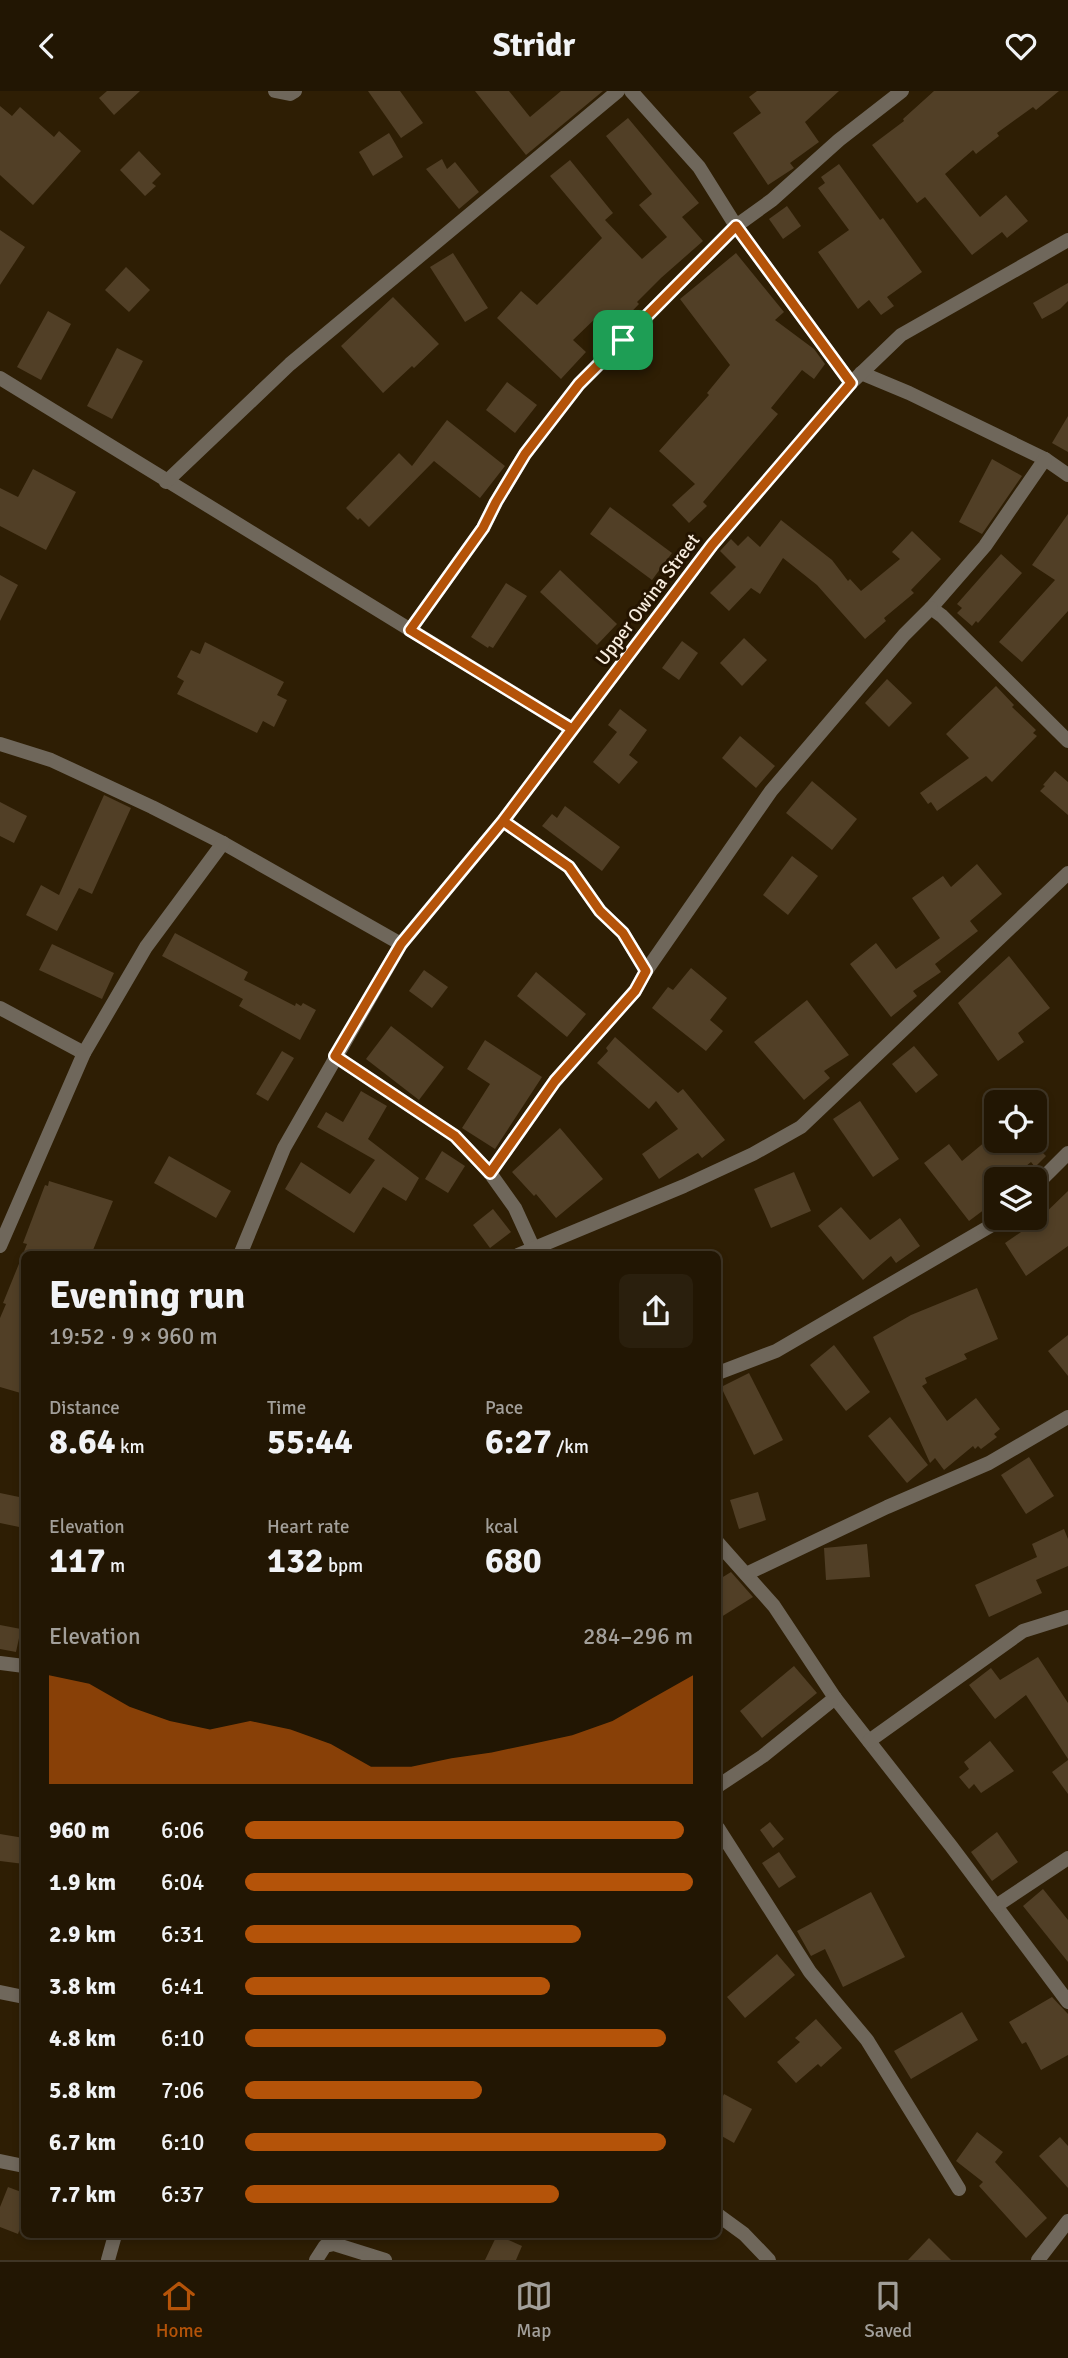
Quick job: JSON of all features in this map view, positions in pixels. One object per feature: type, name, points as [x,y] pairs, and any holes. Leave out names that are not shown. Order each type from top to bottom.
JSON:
[{"type":"street","points":[[275,91],[290,94],[295,91]]},
{"type":"street","points":[[166,481],[290,364],[618,91]]},
{"type":"street","points":[[631,91],[699,167],[736,226],[856,378],[1045,459],[1068,475]]},
{"type":"street","points":[[410,630],[483,528],[525,454],[579,384],[736,226],[772,200],[839,139],[902,91]]},
{"type":"street","name":"Upper Owina Street","points":[[242,1251],[284,1148],[401,944],[503,821],[712,545],[856,378],[901,335],[1068,240]]},
{"type":"street","points":[[0,378],[572,729]]},
{"type":"street","points":[[490,1173],[555,1081],[635,991],[646,971],[771,791],[904,635],[985,546],[1045,459]]},
{"type":"street","points":[[931,608],[1068,741]]},
{"type":"street","points":[[0,744],[51,759],[223,843],[401,944]]},
{"type":"street","points":[[503,821],[569,867],[600,911],[623,933],[646,971]]},
{"type":"street","points":[[0,1246],[84,1053],[146,947],[223,843]]},
{"type":"street","points":[[335,1056],[455,1136],[490,1173],[515,1208],[534,1251],[684,1187],[753,1154],[801,1126],[1068,873]]},
{"type":"street","points":[[0,1008],[84,1053]]},
{"type":"street","points":[[1047,1174],[1068,1153]]},
{"type":"street","points":[[721,1372],[776,1351],[984,1230]]},
{"type":"street","points":[[746,1574],[887,1507],[989,1463],[1068,1417]]},
{"type":"street","points":[[721,1546],[775,1606],[835,1698],[1068,2001]]},
{"type":"street","points":[[721,1562],[730,1555]]},
{"type":"street","points":[[869,1741],[1023,1631],[1068,1617]]},
{"type":"street","points":[[0,1663],[21,1666]]},
{"type":"street","points":[[721,1784],[763,1756],[835,1698]]},
{"type":"street","points":[[721,1833],[810,1972],[867,2039],[959,2189]]},
{"type":"street","points":[[996,1906],[1068,1857]]},
{"type":"street","points":[[0,1992],[21,1996]]},
{"type":"street","points":[[0,2161],[21,2165]]},
{"type":"street","points":[[721,2217],[744,2234],[769,2260]]},
{"type":"street","points":[[1038,2260],[1068,2221]]},
{"type":"street","points":[[108,2260],[114,2238]]},
{"type":"street","points":[[316,2260],[325,2246],[334,2244],[385,2260]]},
{"type":"building","points":[[107,91],[140,91],[114,115],[99,98]]},
{"type":"building","points":[[368,91],[400,91],[423,123],[401,138]]},
{"type":"building","points":[[475,91],[509,91],[530,117],[561,91],[603,91],[526,155]]},
{"type":"building","points":[[757,91],[839,91],[805,122],[819,142],[790,163],[794,168],[768,185],[733,133],[761,113],[749,97]]},
{"type":"building","points":[[934,91],[1059,91],[1036,110],[1033,107],[997,133],[999,136],[976,154],[973,150],[945,174],[980,217],[1006,195],[1028,221],[1007,238],[1002,232],[972,255],[925,197],[917,203],[872,145],[904,121],[903,119]]},
{"type":"building","points":[[0,106],[12,116],[20,107],[54,137],[59,131],[81,151],[33,205],[0,175]]},
{"type":"building","points":[[628,118],[699,203],[682,217],[703,241],[637,302],[639,304],[616,328],[601,313],[573,340],[586,352],[561,379],[497,318],[521,291],[537,305],[602,238],[550,176],[570,160],[613,213],[605,220],[642,259],[667,237],[639,205],[652,194],[606,136]]},
{"type":"building","points":[[389,133],[403,157],[373,176],[359,152]]},
{"type":"building","points":[[139,151],[161,174],[152,183],[156,186],[145,196],[120,170]]},
{"type":"building","points":[[442,159],[447,169],[455,162],[479,192],[459,209],[426,169]]},
{"type":"building","points":[[839,164],[922,272],[887,297],[894,306],[881,315],[869,300],[858,309],[818,252],[849,230],[818,188],[825,183],[821,177]]},
{"type":"building","points":[[787,206],[801,226],[783,239],[769,219]]},
{"type":"building","points":[[0,230],[25,247],[0,285]]},
{"type":"building","points":[[453,253],[488,308],[465,322],[430,267]]},
{"type":"building","points":[[736,253],[784,312],[775,320],[814,349],[825,364],[814,379],[802,370],[771,408],[778,414],[703,502],[707,506],[689,523],[672,505],[695,484],[659,451],[709,395],[707,393],[730,365],[680,299]]},
{"type":"building","points":[[126,267],[150,290],[129,312],[105,290]]},
{"type":"building","points":[[1068,283],[1068,301],[1042,319],[1033,303]]},
{"type":"building","points":[[393,297],[439,344],[383,393],[341,346]]},
{"type":"building","points":[[48,311],[71,324],[41,380],[17,367]]},
{"type":"building","points":[[117,348],[143,361],[112,419],[87,406]]},
{"type":"building","points":[[507,382],[537,405],[515,433],[486,410]]},
{"type":"building","points":[[1068,416],[1068,452],[1052,443]]},
{"type":"building","points":[[447,420],[505,466],[480,498],[434,461],[369,527],[346,508],[399,453],[412,466]]},
{"type":"building","points":[[992,459],[1022,476],[982,534],[959,522]]},
{"type":"building","points":[[33,469],[76,492],[46,550],[0,526],[0,488],[18,497]]},
{"type":"building","points":[[610,507],[672,553],[652,580],[590,534]]},
{"type":"building","points":[[1068,514],[1068,611],[1022,662],[999,642],[1055,580],[1032,565]]},
{"type":"building","points":[[781,520],[832,560],[848,581],[850,579],[861,591],[900,559],[892,552],[912,531],[941,559],[911,590],[914,593],[884,618],[886,621],[865,639],[817,585],[783,558],[760,594],[751,588],[729,611],[710,593],[736,567],[720,551],[731,539],[738,546],[748,536],[760,547]]},
{"type":"building","points":[[1001,554],[1022,573],[978,623],[976,621],[972,626],[957,613],[962,608],[957,604]]},
{"type":"building","points":[[560,570],[617,624],[597,645],[540,592]]},
{"type":"building","points":[[0,575],[18,585],[0,621]]},
{"type":"building","points":[[506,583],[527,596],[493,648],[488,648],[471,637]]},
{"type":"building","points":[[744,638],[767,660],[742,686],[720,663]]},
{"type":"building","points":[[682,641],[698,653],[679,680],[662,668]]},
{"type":"building","points":[[205,642],[284,682],[277,695],[287,700],[274,727],[263,721],[257,733],[177,694],[184,681],[177,677],[191,650],[200,654]]},
{"type":"building","points":[[887,679],[912,703],[889,727],[865,703]]},
{"type":"building","points":[[996,686],[1014,705],[1012,707],[1036,730],[1033,733],[1037,736],[992,782],[986,776],[937,811],[920,793],[969,758],[946,734]]},
{"type":"building","points":[[620,709],[647,730],[629,755],[638,762],[619,784],[593,762],[617,732],[608,725]]},
{"type":"building","points":[[740,736],[775,766],[756,788],[722,758]]},
{"type":"building","points":[[1055,771],[1068,782],[1068,815],[1040,791]]},
{"type":"building","points":[[812,781],[857,819],[832,850],[786,813]]},
{"type":"building","points":[[104,795],[131,808],[92,894],[79,888],[57,931],[26,915],[41,885],[59,895]]},
{"type":"building","points":[[0,802],[27,816],[14,843],[0,836]]},
{"type":"building","points":[[565,806],[620,847],[602,871],[542,826],[552,814],[557,818]]},
{"type":"building","points":[[792,856],[818,876],[788,915],[763,895]]},
{"type":"building","points":[[977,864],[1002,894],[970,921],[978,931],[935,964],[941,972],[913,991],[917,996],[891,1017],[850,964],[876,943],[896,969],[940,938],[912,898],[943,876],[951,887]]},
{"type":"building","points":[[175,933],[248,972],[244,980],[295,1006],[296,1003],[301,1006],[303,1003],[316,1010],[300,1040],[239,1006],[243,999],[162,956]]},
{"type":"building","points":[[52,944],[114,973],[102,999],[39,970]]},
{"type":"building","points":[[1009,956],[1050,1008],[1018,1033],[1024,1042],[998,1061],[958,1003]]},
{"type":"building","points":[[691,968],[727,998],[710,1020],[723,1031],[706,1051],[652,1008],[668,987],[673,990]]},
{"type":"building","points":[[424,970],[448,987],[432,1008],[409,991]]},
{"type":"building","points":[[536,972],[586,1014],[567,1037],[517,996]]},
{"type":"building","points":[[807,1000],[849,1055],[824,1071],[830,1078],[804,1100],[754,1042]]},
{"type":"building","points":[[391,1026],[444,1067],[419,1100],[366,1059]]},
{"type":"building","points":[[615,1037],[678,1093],[683,1089],[725,1140],[702,1158],[698,1153],[659,1179],[642,1154],[678,1129],[656,1101],[649,1109],[597,1063],[608,1051],[606,1048]]},
{"type":"building","points":[[485,1040],[542,1077],[495,1149],[462,1128],[490,1084],[467,1069]]},
{"type":"building","points":[[914,1046],[938,1075],[916,1093],[892,1064]]},
{"type":"building","points":[[282,1051],[294,1058],[268,1101],[256,1094]]},
{"type":"building","points":[[361,1091],[387,1106],[368,1139],[419,1178],[406,1201],[383,1187],[354,1233],[285,1189],[301,1162],[350,1194],[375,1160],[317,1127],[326,1112],[343,1122]]},
{"type":"building","points":[[860,1101],[899,1159],[873,1177],[833,1119]]},
{"type":"building","points":[[560,1128],[603,1179],[556,1218],[536,1194],[534,1196],[512,1172]]},
{"type":"building","points":[[984,1143],[984,1153],[1043,1153],[1046,1156],[1035,1167],[1031,1162],[1025,1167],[984,1167],[984,1210],[969,1221],[924,1163],[949,1144],[962,1161]]},
{"type":"building","points":[[442,1151],[465,1166],[448,1193],[425,1179]]},
{"type":"building","points":[[169,1156],[231,1191],[216,1218],[154,1183]]},
{"type":"building","points":[[794,1172],[811,1211],[771,1228],[754,1189]]},
{"type":"building","points":[[49,1181],[113,1201],[93,1251],[24,1251],[27,1244],[23,1243],[45,1185],[48,1186]]},
{"type":"building","points":[[1068,1191],[1068,1246],[1026,1276],[1005,1243],[1024,1230],[1047,1230],[1047,1211]]},
{"type":"building","points":[[841,1207],[870,1240],[900,1218],[920,1246],[896,1263],[891,1256],[863,1280],[818,1226]]},
{"type":"building","points":[[493,1209],[511,1232],[490,1248],[473,1225]]},
{"type":"building","points":[[21,1259],[21,1393],[0,1387],[0,1318],[6,1304],[3,1303]]},
{"type":"building","points":[[977,1288],[998,1339],[964,1354],[967,1359],[925,1378],[927,1383],[922,1386],[947,1421],[976,1398],[1000,1429],[994,1434],[997,1437],[981,1449],[978,1446],[975,1449],[973,1446],[944,1470],[935,1458],[930,1463],[873,1337],[911,1315]]},
{"type":"building","points":[[1068,1335],[1068,1376],[1048,1351]]},
{"type":"building","points":[[834,1345],[870,1392],[846,1411],[810,1365]]},
{"type":"building","points":[[749,1373],[783,1440],[754,1455],[721,1387]]},
{"type":"building","points":[[890,1417],[928,1465],[907,1483],[868,1436]]},
{"type":"building","points":[[1029,1457],[1054,1496],[1026,1514],[1001,1475]]},
{"type":"building","points":[[758,1492],[766,1520],[739,1529],[730,1500]]},
{"type":"building","points":[[0,1493],[21,1497],[21,1527],[0,1523]]},
{"type":"building","points":[[1064,1529],[1068,1539],[1068,1566],[1036,1580],[1042,1593],[989,1617],[975,1585],[1037,1557],[1032,1544]]},
{"type":"building","points":[[867,1544],[870,1577],[826,1580],[824,1548]]},
{"type":"building","points":[[731,1572],[753,1597],[721,1617],[721,1578]]},
{"type":"building","points":[[0,1625],[21,1629],[16,1652],[0,1649]]},
{"type":"building","points":[[1038,1657],[1068,1703],[1068,1759],[1026,1695],[995,1719],[969,1685],[991,1668],[1000,1680]]},
{"type":"building","points":[[794,1666],[817,1693],[762,1738],[740,1711]]},
{"type":"building","points":[[990,1741],[1014,1771],[981,1793],[974,1784],[969,1789],[959,1777],[969,1769],[964,1762]]},
{"type":"building","points":[[1068,1760],[1068,1794],[1052,1772]]},
{"type":"building","points":[[770,1822],[784,1839],[773,1848],[760,1830]]},
{"type":"building","points":[[997,1832],[1018,1862],[992,1881],[971,1852]]},
{"type":"building","points":[[0,1834],[21,1838],[21,1864],[0,1861]]},
{"type":"building","points":[[779,1852],[796,1877],[779,1888],[762,1863]]},
{"type":"building","points":[[1043,1889],[1068,1920],[1068,1962],[1023,1906]]},
{"type":"building","points":[[871,1892],[905,1957],[843,1987],[825,1949],[811,1956],[797,1931]]},
{"type":"building","points":[[777,1954],[795,1975],[745,2018],[727,1997]]},
{"type":"building","points":[[1052,1997],[1068,2014],[1068,2055],[1041,2070],[1026,2042],[1022,2044],[1009,2022]]},
{"type":"building","points":[[962,2012],[978,2040],[911,2079],[894,2051]]},
{"type":"building","points":[[816,2019],[842,2048],[821,2067],[818,2064],[796,2083],[777,2062],[800,2042],[795,2038]]},
{"type":"building","points":[[724,2094],[752,2109],[734,2143],[721,2136],[721,2100]]},
{"type":"building","points":[[977,2132],[1003,2152],[995,2162],[1047,2218],[1026,2238],[979,2186],[983,2182],[956,2161]]},
{"type":"building","points":[[1060,2137],[1068,2146],[1068,2188],[1039,2156]]},
{"type":"building","points":[[8,2187],[21,2192],[21,2226],[18,2234],[0,2227],[0,2207]]},
{"type":"building","points":[[496,2238],[504,2238],[522,2246],[516,2260],[485,2260]]},
{"type":"building","points":[[929,2238],[951,2260],[908,2260]]},
{"type":"route","points":[[623,340],[579,384],[525,454],[465,556],[410,630],[572,729],[503,821],[401,944],[335,1056],[455,1136],[490,1173],[555,1081],[635,991],[646,971],[623,933],[600,911],[569,867],[503,821],[712,545],[851,383],[736,226],[623,340]]}]
